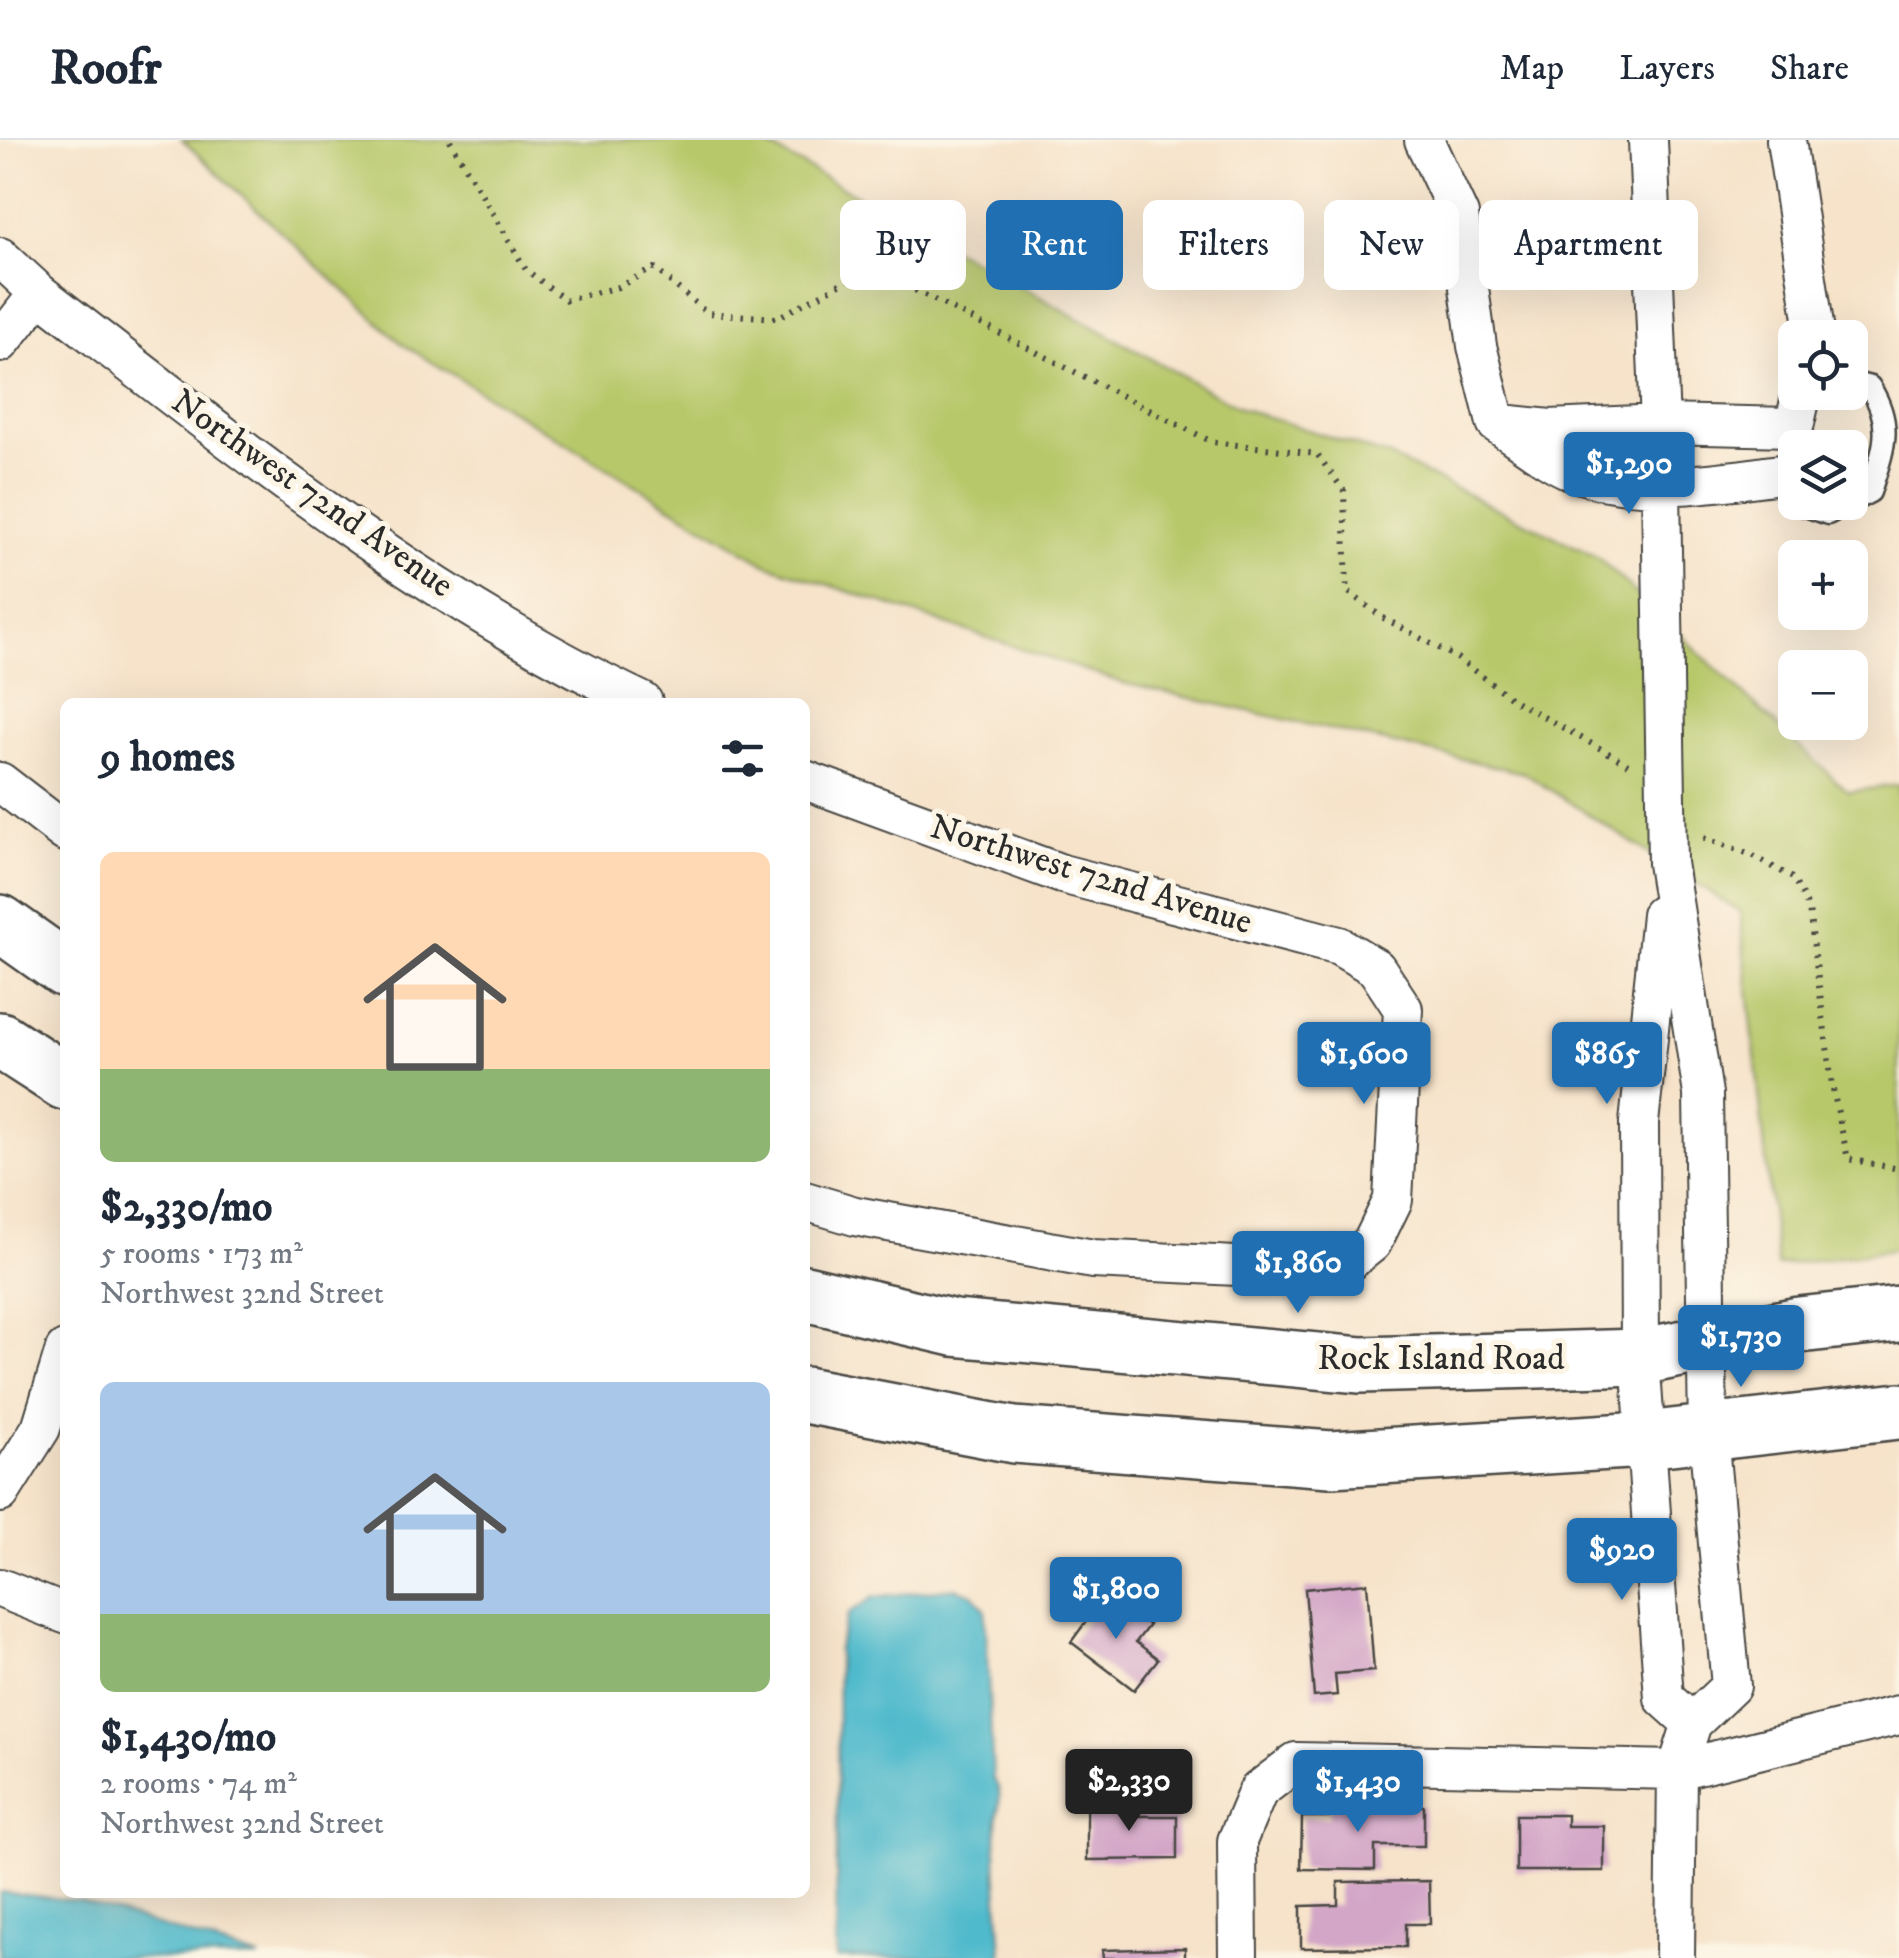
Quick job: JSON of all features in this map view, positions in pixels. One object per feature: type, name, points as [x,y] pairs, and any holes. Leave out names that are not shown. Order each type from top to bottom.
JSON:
[{"type":"main road","points":[[0,923],[60,965]]},
{"type":"main road","points":[[0,1040],[60,1079]]},
{"type":"main road","name":"Rock Island Road","points":[[810,1294],[954,1328],[1362,1365],[1640,1357],[1707,1347],[1799,1325],[1899,1314]]},
{"type":"main road","points":[[810,1395],[1014,1435],[1331,1459],[1645,1440],[1899,1412]]},
{"type":"street","points":[[1424,140],[1459,215],[1477,346],[1496,423],[1568,469],[1662,488],[1778,474]]},
{"type":"street","points":[[1648,140],[1662,488],[1667,863],[1703,1094],[1708,1434],[1731,1686],[1692,1723],[1677,1770],[1674,1958]]},
{"type":"street","points":[[1786,140],[1800,210],[1814,320]]},
{"type":"street","name":"Northwest 72nd Avenue","points":[[0,258],[39,293],[362,538],[578,672],[634,698]]},
{"type":"street","points":[[0,342],[39,293]]},
{"type":"street","points":[[1496,423],[1550,429],[1660,424],[1798,410]]},
{"type":"street","points":[[0,782],[60,828]]},
{"type":"street","name":"Northwest 72nd Avenue","points":[[810,782],[1062,874],[1339,946],[1376,968],[1403,1009],[1394,1200],[1372,1244],[1337,1271],[1093,1259],[855,1216],[810,1202]]},
{"type":"street","points":[[1667,863],[1639,1123],[1640,1357],[1664,1698],[1692,1723]]},
{"type":"street","points":[[0,1494],[42,1428],[60,1367]]},
{"type":"street","points":[[0,1588],[60,1612]]},
{"type":"street","points":[[1238,1958],[1236,1841],[1258,1792],[1296,1762],[1677,1770],[1899,1715]]},
{"type":"lane","points":[[1868,387],[1886,414],[1883,448],[1868,493]]},
{"type":"path","points":[[450,140],[526,270],[566,300],[618,287],[654,268],[707,313],[776,318],[864,271],[903,284],[1212,442],[1317,454],[1344,491],[1347,591],[1382,617],[1457,658],[1515,700],[1624,760],[1665,811],[1708,841],[1752,854],[1793,878],[1810,909],[1832,1085],[1848,1159],[1899,1169]]},
{"type":"green space","points":[[182,140],[757,140],[865,200],[840,200],[840,290],[966,290],[966,256],[986,267],[986,290],[1027,290],[1240,408],[1388,456],[1597,557],[1778,726],[1778,740],[1792,740],[1848,792],[1899,785],[1899,1249],[1777,1266],[1740,912],[1524,773],[1123,683],[766,564],[402,344]]},
{"type":"water","points":[[956,1588],[973,1594],[985,1609],[993,1779],[1000,1795],[996,1857],[1002,1958],[836,1958],[838,1648],[849,1613],[874,1597]]},
{"type":"water","points":[[0,1892],[80,1901],[260,1958],[0,1958]]},
{"type":"building","points":[[1367,1583],[1374,1671],[1335,1674],[1337,1695],[1314,1697],[1305,1589]]},
{"type":"building","points":[[1107,1593],[1149,1625],[1136,1642],[1158,1659],[1134,1690],[1071,1642]]},
{"type":"building","points":[[1087,1805],[1139,1805],[1139,1816],[1177,1816],[1177,1859],[1087,1860]]},
{"type":"building","points":[[1328,1805],[1424,1806],[1424,1846],[1375,1846],[1375,1870],[1301,1869],[1302,1817],[1329,1817]]},
{"type":"building","points":[[1516,1815],[1567,1815],[1567,1826],[1604,1826],[1604,1871],[1516,1871]]},
{"type":"building","points":[[1429,1881],[1430,1924],[1406,1924],[1406,1947],[1301,1948],[1301,1906],[1338,1905],[1338,1882]]},
{"type":"building","points":[[1185,1948],[1185,1958],[1103,1958],[1102,1950]]}]
